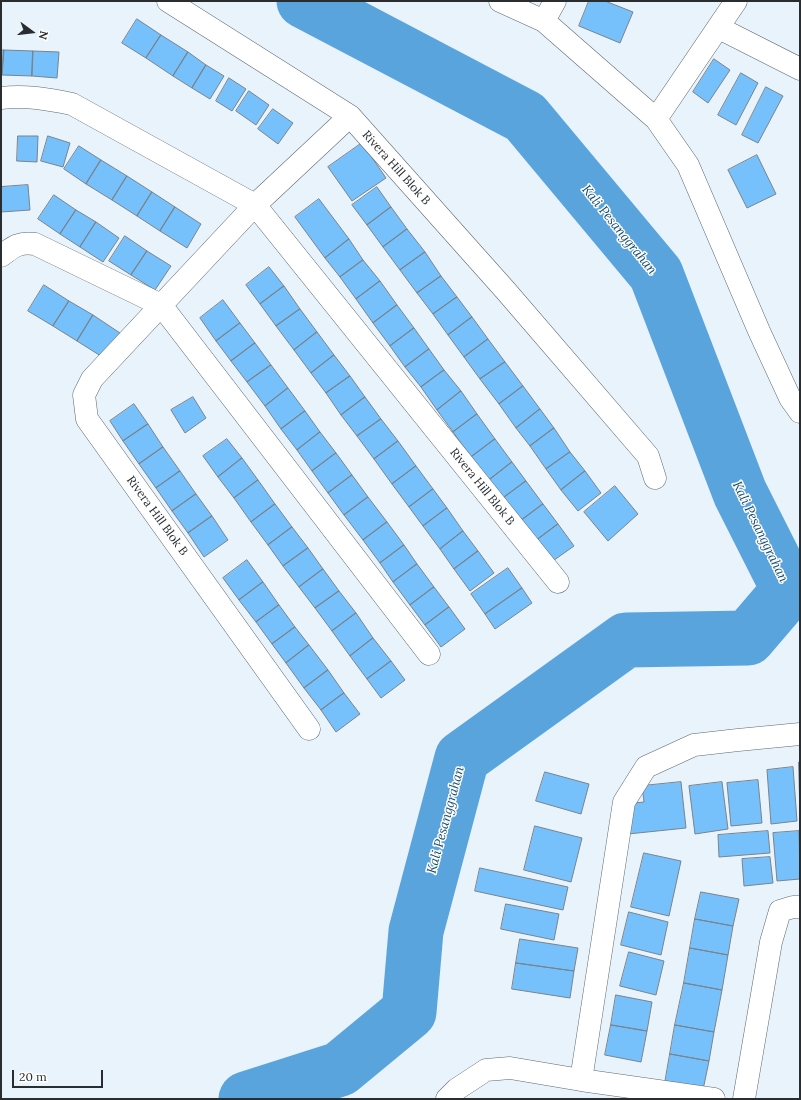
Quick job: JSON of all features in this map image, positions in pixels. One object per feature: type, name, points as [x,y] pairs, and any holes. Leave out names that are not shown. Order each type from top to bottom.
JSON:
[{"type":"street","name":"Rivera Hill Blok B","points":[[168,1],[350,116],[506,291],[648,456],[655,478]]},
{"type":"street","points":[[500,1],[544,21],[656,119],[688,165],[759,331],[797,400]]},
{"type":"street","points":[[544,21],[555,1]]},
{"type":"street","points":[[656,119],[736,1]]},
{"type":"street","points":[[719,28],[800,69]]},
{"type":"street","name":"Rivera Hill Blok B","points":[[1,98],[18,96],[44,98],[72,104],[255,205],[558,582]]},
{"type":"street","name":"Rivera Hill Blok B","points":[[309,729],[87,419],[84,395],[92,379],[255,205],[350,116]]},
{"type":"street","points":[[1,256],[13,246],[18,244],[24,242],[35,244],[161,305],[429,654]]},
{"type":"street","points":[[581,1080],[624,802],[646,767],[694,746],[800,734]]},
{"type":"street","points":[[744,1099],[771,942],[780,911],[793,907],[800,907]]},
{"type":"street","points":[[447,1099],[457,1089],[486,1070],[510,1068],[714,1099]]},
{"type":"building","points":[[589,1],[605,1],[633,12],[620,43],[579,26]]},
{"type":"building","points":[[137,19],[161,35],[146,58],[122,43]]},
{"type":"building","points":[[161,35],[188,52],[173,76],[146,58]]},
{"type":"building","points":[[1,50],[4,50],[2,75],[1,75]]},
{"type":"building","points":[[4,50],[33,51],[32,76],[2,75]]},
{"type":"building","points":[[33,51],[59,52],[57,78],[32,76]]},
{"type":"building","points":[[188,52],[206,65],[192,88],[173,76]]},
{"type":"building","points":[[714,59],[730,70],[708,103],[693,92]]},
{"type":"building","points":[[206,65],[224,76],[210,99],[192,88]]},
{"type":"building","points":[[741,73],[758,83],[736,125],[718,115]]},
{"type":"building","points":[[229,78],[246,89],[232,111],[216,101]]},
{"type":"building","points":[[766,87],[783,96],[758,143],[742,135]]},
{"type":"building","points":[[249,91],[269,105],[256,125],[236,111]]},
{"type":"building","points":[[273,109],[293,123],[278,144],[258,129]]},
{"type":"building","points":[[18,136],[38,136],[37,162],[17,161]]},
{"type":"building","points":[[48,136],[70,143],[63,167],[41,161]]},
{"type":"building","points":[[362,143],[386,178],[352,201],[328,167]]},
{"type":"building","points":[[79,146],[101,160],[86,184],[64,169]]},
{"type":"building","points":[[757,155],[776,194],[747,208],[728,170]]},
{"type":"building","points":[[101,160],[127,176],[112,200],[86,184]]},
{"type":"building","points":[[127,176],[152,192],[137,216],[112,200]]},
{"type":"building","points":[[28,185],[30,210],[1,212],[1,187]]},
{"type":"building","points":[[377,187],[391,207],[367,225],[352,205]]},
{"type":"building","points":[[152,192],[175,207],[160,231],[137,216]]},
{"type":"building","points":[[54,195],[76,210],[60,234],[38,219]]},
{"type":"building","points":[[319,199],[349,239],[325,258],[295,217]]},
{"type":"building","points":[[175,207],[201,224],[187,248],[160,231]]},
{"type":"building","points":[[391,207],[407,229],[383,247],[367,225]]},
{"type":"building","points":[[76,210],[96,222],[80,247],[60,234]]},
{"type":"building","points":[[96,222],[119,238],[103,262],[80,247]]},
{"type":"building","points":[[407,229],[425,252],[400,270],[383,247]]},
{"type":"building","points":[[125,236],[147,251],[131,275],[109,261]]},
{"type":"building","points":[[349,239],[363,260],[340,277],[325,258]]},
{"type":"building","points":[[147,251],[171,266],[155,290],[131,275]]},
{"type":"building","points":[[425,252],[441,276],[417,293],[400,270]]},
{"type":"building","points":[[363,260],[380,281],[356,299],[340,277]]},
{"type":"building","points":[[269,267],[284,286],[260,304],[246,285]]},
{"type":"building","points":[[441,276],[457,297],[433,314],[417,293]]},
{"type":"building","points":[[380,281],[397,305],[373,323],[356,299]]},
{"type":"building","points":[[44,285],[69,301],[53,326],[28,311]]},
{"type":"building","points":[[284,286],[300,309],[276,326],[260,304]]},
{"type":"building","points":[[457,297],[472,317],[448,335],[433,314]]},
{"type":"building","points":[[223,300],[240,323],[216,341],[200,318]]},
{"type":"building","points":[[69,301],[93,315],[77,341],[53,326]]},
{"type":"building","points":[[397,305],[414,328],[390,346],[373,323]]},
{"type":"building","points":[[300,309],[317,332],[294,350],[276,326]]},
{"type":"building","points":[[93,315],[120,333],[104,358],[77,341]]},
{"type":"building","points":[[472,317],[488,339],[464,357],[448,335]]},
{"type":"building","points":[[240,323],[255,343],[231,361],[216,341]]},
{"type":"building","points":[[414,328],[429,349],[405,367],[390,346]]},
{"type":"building","points":[[317,332],[334,355],[311,373],[294,350]]},
{"type":"building","points":[[488,339],[505,362],[480,379],[464,357]]},
{"type":"building","points":[[255,343],[271,365],[247,382],[231,361]]},
{"type":"building","points":[[429,349],[444,370],[421,387],[405,367]]},
{"type":"building","points":[[334,355],[350,376],[326,393],[311,373]]},
{"type":"building","points":[[505,362],[523,386],[499,404],[480,379]]},
{"type":"building","points":[[271,365],[288,388],[265,406],[247,382]]},
{"type":"building","points":[[444,370],[461,391],[437,410],[421,387]]},
{"type":"building","points":[[350,376],[365,397],[341,415],[326,393]]},
{"type":"building","points":[[523,386],[540,409],[516,428],[499,404]]},
{"type":"building","points":[[288,388],[305,411],[281,429],[265,406]]},
{"type":"building","points":[[461,391],[477,414],[453,432],[437,410]]},
{"type":"building","points":[[193,397],[206,418],[185,433],[171,410]]},
{"type":"building","points":[[365,397],[381,419],[357,436],[341,415]]},
{"type":"building","points":[[134,404],[148,424],[123,441],[110,421]]},
{"type":"building","points":[[540,409],[554,428],[530,446],[516,428]]},
{"type":"building","points":[[305,411],[320,432],[297,450],[281,429]]},
{"type":"building","points":[[477,414],[495,439],[471,457],[453,432]]},
{"type":"building","points":[[381,419],[398,441],[374,459],[357,436]]},
{"type":"building","points":[[148,424],[163,447],[139,464],[123,441]]},
{"type":"building","points":[[554,428],[570,452],[546,469],[530,446]]},
{"type":"building","points":[[320,432],[336,453],[312,471],[297,450]]},
{"type":"building","points":[[227,439],[242,458],[218,477],[203,456]]},
{"type":"building","points":[[495,439],[512,462],[489,480],[471,457]]},
{"type":"building","points":[[398,441],[416,466],[392,484],[374,459]]},
{"type":"building","points":[[163,447],[180,471],[156,488],[139,464]]},
{"type":"building","points":[[570,452],[585,471],[561,490],[546,469]]},
{"type":"building","points":[[336,453],[352,475],[328,493],[312,471]]},
{"type":"building","points":[[242,458],[258,480],[234,498],[218,477]]},
{"type":"building","points":[[512,462],[526,481],[503,498],[489,480]]},
{"type":"building","points":[[416,466],[433,489],[409,507],[392,484]]},
{"type":"building","points":[[180,471],[196,494],[172,511],[156,488]]},
{"type":"building","points":[[585,471],[601,493],[578,511],[561,490]]},
{"type":"building","points":[[352,475],[368,497],[344,515],[328,493]]},
{"type":"building","points":[[258,480],[275,504],[251,522],[234,498]]},
{"type":"building","points":[[526,481],[543,504],[519,522],[503,498]]},
{"type":"building","points":[[615,486],[638,514],[608,541],[584,512]]},
{"type":"building","points":[[433,489],[447,508],[423,526],[409,507]]},
{"type":"building","points":[[196,494],[212,516],[188,533],[172,511]]},
{"type":"building","points":[[368,497],[387,522],[363,540],[344,515]]},
{"type":"building","points":[[275,504],[292,527],[268,545],[251,522]]},
{"type":"building","points":[[543,504],[558,524],[534,542],[519,522]]},
{"type":"building","points":[[447,508],[463,531],[440,549],[423,526]]},
{"type":"building","points":[[212,516],[228,540],[204,557],[188,533]]},
{"type":"building","points":[[387,522],[404,545],[380,563],[363,540]]},
{"type":"building","points":[[558,524],[574,546],[550,563],[534,542]]},
{"type":"building","points":[[292,527],[308,548],[283,566],[268,545]]},
{"type":"building","points":[[463,531],[478,551],[454,569],[440,549]]},
{"type":"building","points":[[404,545],[417,564],[393,582],[380,563]]},
{"type":"building","points":[[308,548],[323,569],[299,587],[283,566]]},
{"type":"building","points":[[478,551],[494,573],[470,591],[454,569]]},
{"type":"building","points":[[247,560],[263,582],[239,600],[223,578]]},
{"type":"building","points":[[417,564],[434,587],[410,605],[393,582]]},
{"type":"building","points":[[508,568],[522,588],[485,614],[471,594]]},
{"type":"building","points":[[323,569],[339,591],[315,608],[299,587]]},
{"type":"building","points":[[263,582],[279,605],[256,622],[239,600]]},
{"type":"building","points":[[434,587],[449,607],[425,625],[410,605]]},
{"type":"building","points":[[522,588],[532,603],[495,629],[485,614]]},
{"type":"building","points":[[339,591],[356,613],[332,631],[315,608]]},
{"type":"building","points":[[279,605],[295,627],[272,644],[256,622]]},
{"type":"building","points":[[449,607],[465,629],[441,647],[425,625]]},
{"type":"building","points":[[356,613],[373,638],[350,656],[332,631]]},
{"type":"building","points":[[295,627],[309,645],[286,663],[272,644]]},
{"type":"building","points":[[373,638],[391,661],[367,679],[350,656]]},
{"type":"building","points":[[309,645],[328,670],[304,688],[286,663]]},
{"type":"building","points":[[391,661],[405,680],[381,698],[367,679]]},
{"type":"building","points":[[328,670],[344,693],[321,710],[304,688]]},
{"type":"building","points":[[344,693],[360,714],[336,732],[321,710]]},
{"type":"building","points":[[799,762],[800,762],[800,818]]},
{"type":"building","points":[[793,767],[797,821],[771,824],[767,770]]},
{"type":"building","points":[[545,772],[589,784],[581,814],[536,801]]},
{"type":"building","points":[[758,780],[762,823],[731,826],[727,783]]},
{"type":"building","points":[[681,782],[686,828],[628,834],[625,804],[644,802],[642,786]]},
{"type":"building","points":[[722,782],[728,829],[695,834],[689,786]]},
{"type":"building","points":[[535,826],[582,838],[571,882],[524,870]]},
{"type":"building","points":[[768,831],[770,853],[719,857],[718,835]]},
{"type":"building","points":[[799,831],[800,879],[777,881],[773,833]]},
{"type":"building","points":[[644,853],[681,861],[669,916],[631,907]]},
{"type":"building","points":[[770,857],[773,883],[744,886],[742,859]]},
{"type":"building","points":[[480,868],[568,887],[563,910],[475,891]]},
{"type":"building","points":[[701,892],[739,899],[733,926],[695,919]]},
{"type":"building","points":[[506,904],[559,914],[554,940],[501,929]]},
{"type":"building","points":[[629,912],[668,922],[661,955],[621,945]]},
{"type":"building","points":[[695,919],[733,926],[728,955],[690,948]]},
{"type":"building","points":[[520,939],[578,948],[574,971],[516,963]]},
{"type":"building","points":[[690,948],[728,955],[722,990],[684,983]]},
{"type":"building","points":[[629,952],[664,961],[656,995],[620,986]]},
{"type":"building","points":[[516,963],[574,971],[570,998],[512,989]]},
{"type":"building","points":[[684,983],[722,990],[714,1032],[675,1025]]},
{"type":"building","points":[[616,995],[652,1002],[647,1031],[611,1025]]},
{"type":"building","points":[[611,1025],[647,1031],[641,1062],[605,1055]]},
{"type":"building","points":[[675,1025],[714,1032],[709,1061],[670,1054]]},
{"type":"building","points":[[670,1054],[709,1061],[703,1090],[665,1083]]},
{"type":"waterway","name":"Kali Pesanggrahan","points":[[246,1099],[340,1069],[409,1012],[416,931],[462,758],[626,640],[748,638],[789,590],[740,493],[656,274],[525,117],[304,1]]}]
